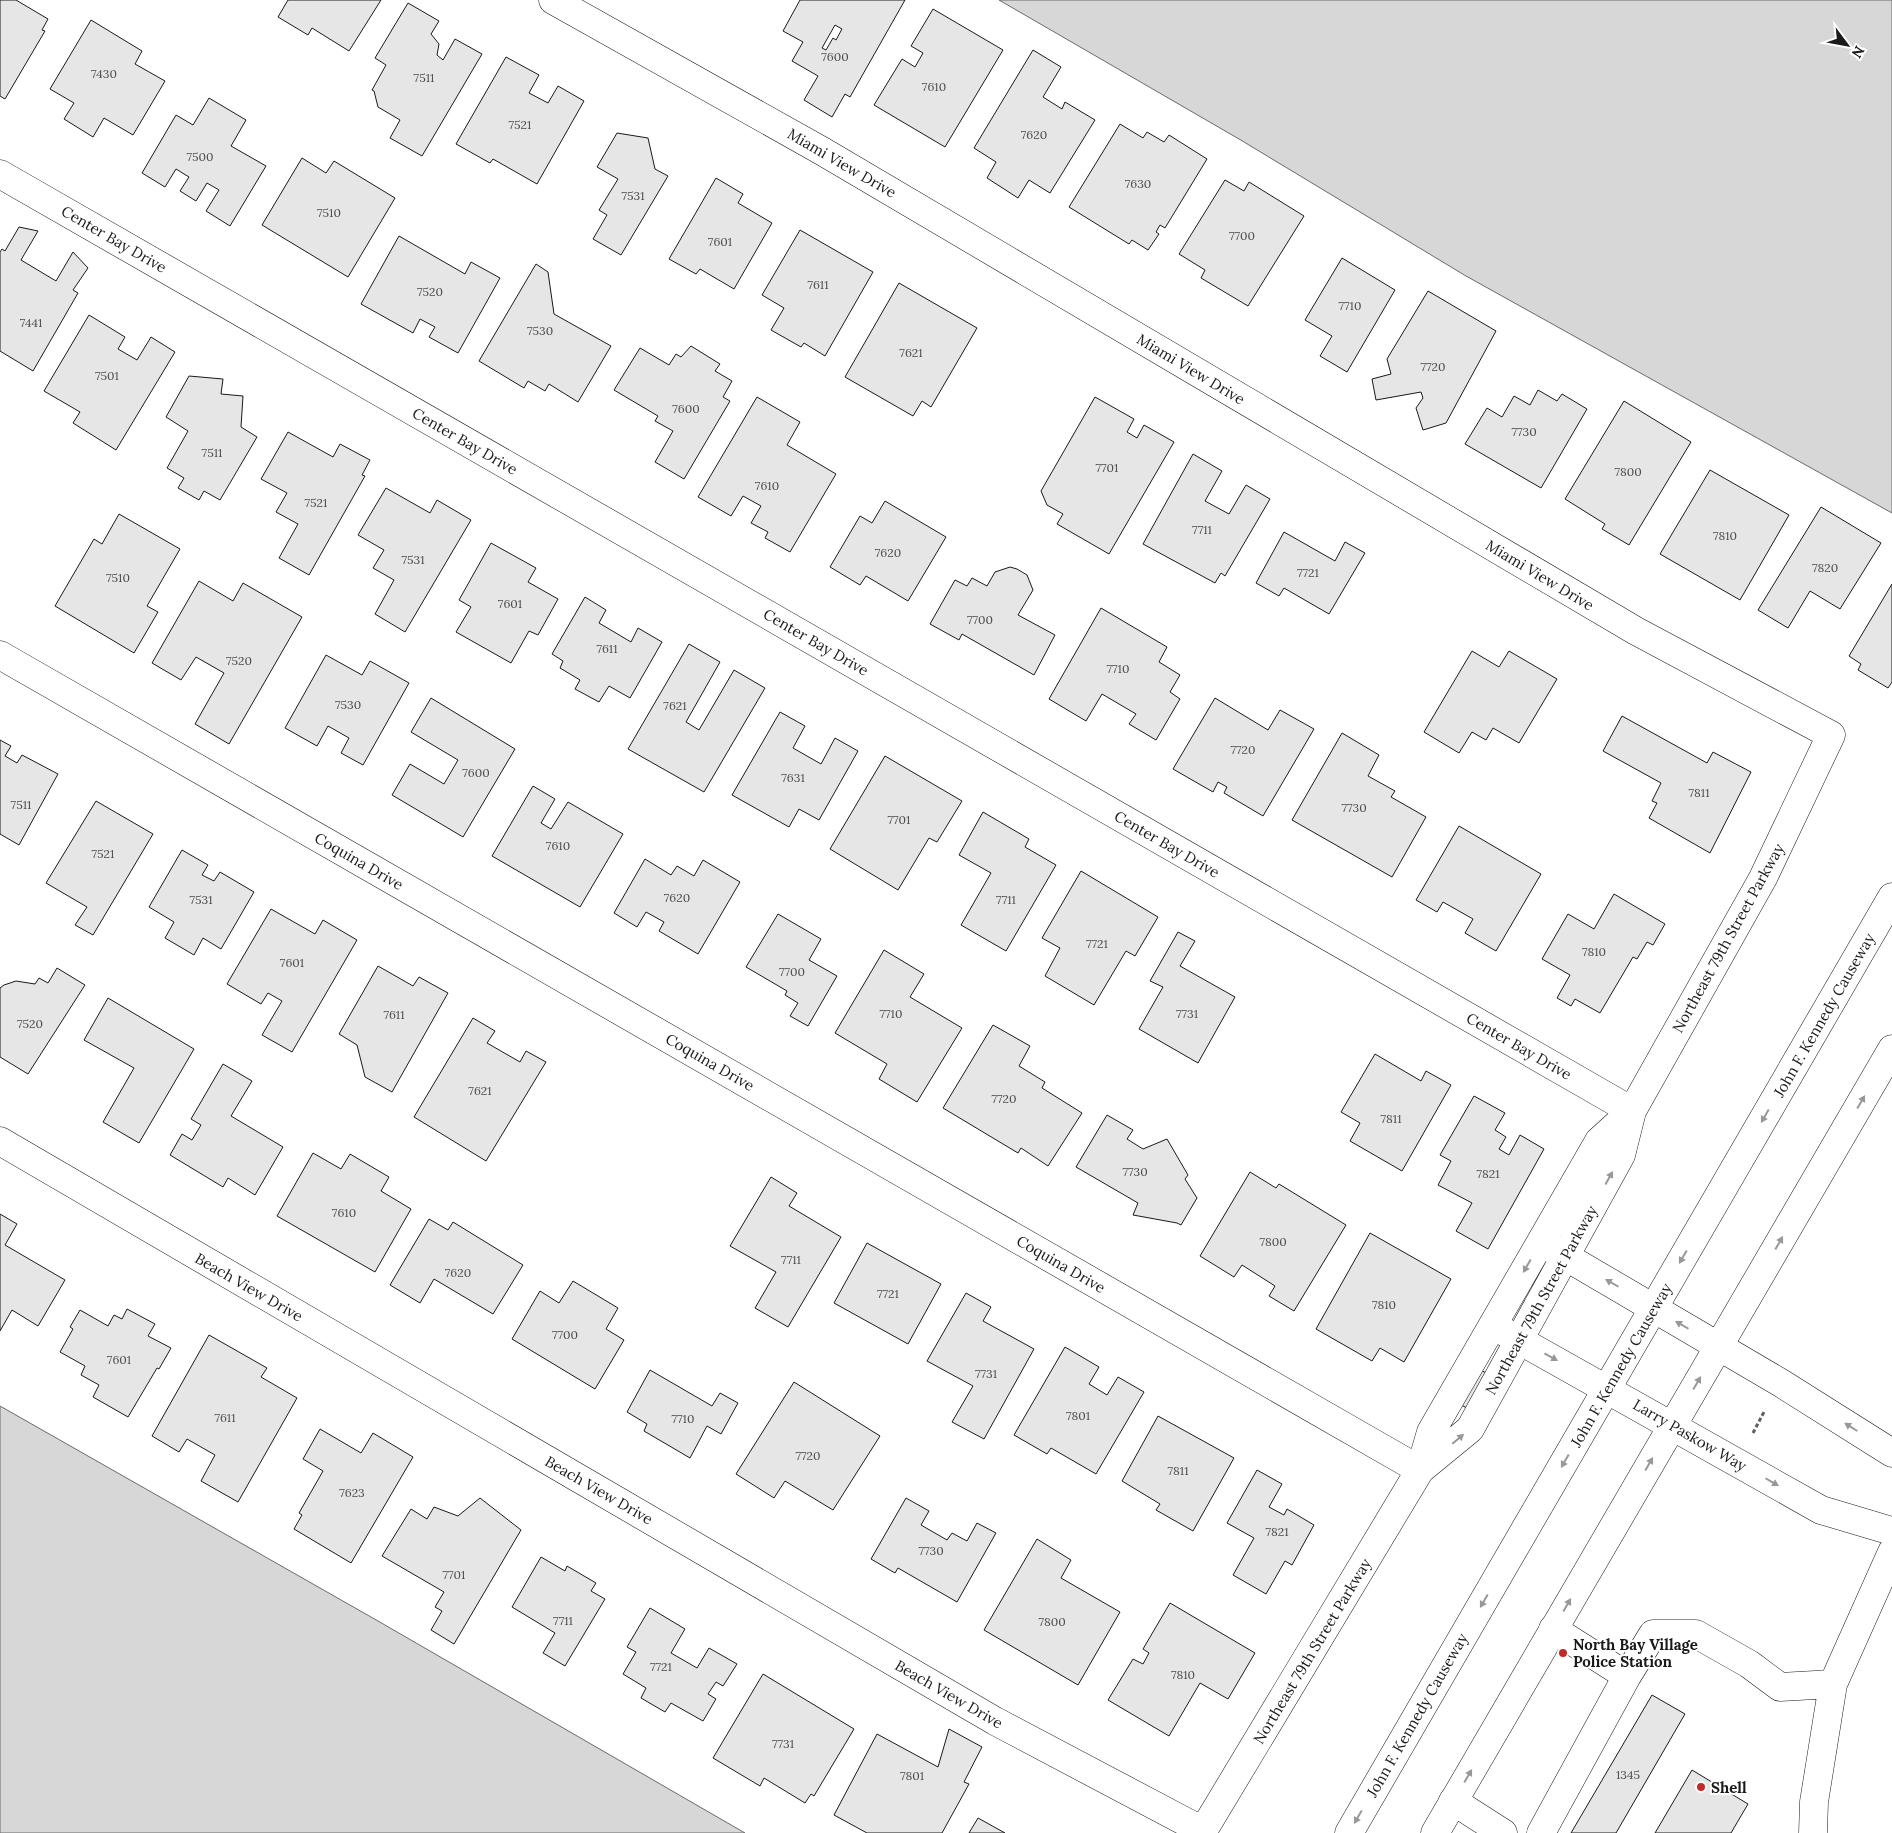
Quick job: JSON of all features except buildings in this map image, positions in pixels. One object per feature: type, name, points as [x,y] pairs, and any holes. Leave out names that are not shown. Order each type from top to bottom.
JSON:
[{"type":"street","name":"Miami View Drive","points":[[553,0],[822,151],[1636,631],[1830,735]]},
{"type":"street","name":"Center Bay Drive","points":[[0,174],[1632,1111]]},
{"type":"street","name":"Coquina Drive","points":[[0,655],[1420,1470]]},
{"type":"street","name":"Northeast 79th Street Parkway","points":[[1420,1470],[1470,1429],[1621,1156],[1632,1111],[1763,878],[1830,735]]},
{"type":"street","name":"John F. Kennedy Causeway","points":[[1349,1833],[1892,897]]},
{"type":"street","points":[[1435,1833],[1892,1049]]},
{"type":"street","name":"Northeast 79th Street Parkway","points":[[1203,1831],[1420,1470],[1431,1432],[1599,1141],[1632,1111]]},
{"type":"street","name":"Beach View Drive","points":[[0,1142],[996,1721],[1203,1831]]},
{"type":"street","points":[[1541,1242],[1719,1346],[1892,1453]]},
{"type":"street","name":"Larry Paskow Way","points":[[1493,1326],[1608,1388],[1821,1510],[1892,1531]]},
{"type":"street","points":[[1813,1833],[1814,1802],[1833,1684],[1884,1594],[1892,1552]]},
{"type":"street","points":[[1553,1629],[1627,1676]]},
{"type":"street","points":[[1541,1833],[1627,1676],[1653,1634],[1696,1634],[1749,1664],[1780,1687],[1833,1684]]},
{"type":"street","points":[[1453,1801],[1502,1833]]},
{"type":"path","points":[[1753,1433],[1766,1410]]},
{"type":"shaded area","points":[[999,0],[1892,0],[1892,513],[1466,276],[1239,139]]},
{"type":"shaded area","points":[[0,1406],[378,1621],[745,1833],[0,1833]]},
{"type":"place","name":"North Bay Village Police Station","points":[[1563,1653]]},
{"type":"place","name":"Shell","points":[[1701,1787]]}]
